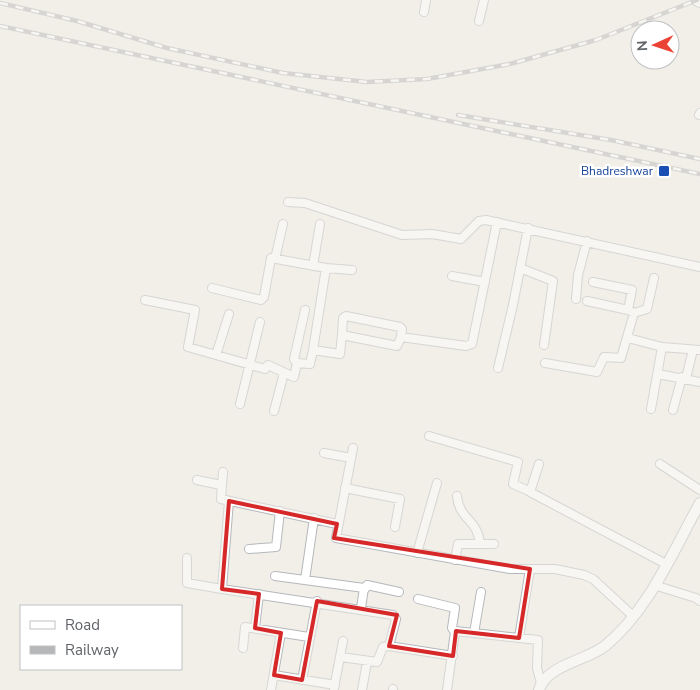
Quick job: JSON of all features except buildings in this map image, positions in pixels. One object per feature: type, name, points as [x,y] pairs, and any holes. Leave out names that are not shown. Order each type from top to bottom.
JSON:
[{"type":"street","points":[[424,12],[426,0]]},
{"type":"street","points":[[479,21],[484,0]]},
{"type":"street","points":[[696,0],[700,2]]},
{"type":"street","points":[[288,202],[305,203],[405,236],[432,234],[461,239],[479,221],[497,222],[700,267]]},
{"type":"street","points":[[401,338],[466,346],[472,344],[497,222]]},
{"type":"street","points":[[275,259],[283,224]]},
{"type":"street","points":[[313,266],[320,224]]},
{"type":"street","points":[[498,368],[528,228]]},
{"type":"street","points":[[576,299],[578,275],[587,241]]},
{"type":"street","points":[[212,288],[261,300],[264,297],[270,260],[275,259],[326,268],[352,270]]},
{"type":"street","points":[[305,310],[294,358],[298,362],[309,365],[326,268]]},
{"type":"street","points":[[520,268],[554,281],[544,345]]},
{"type":"street","points":[[452,276],[486,282]]},
{"type":"street","points":[[587,301],[631,311],[647,309],[654,278]]},
{"type":"street","points":[[545,363],[597,372],[604,356],[621,358],[628,338],[632,290],[593,282]]},
{"type":"street","points":[[144,300],[196,310],[187,346],[249,366],[265,369],[268,365],[294,376],[298,362]]},
{"type":"street","points":[[216,355],[229,314]]},
{"type":"street","points":[[313,350],[340,354],[343,318],[346,316],[400,327],[402,330],[397,346],[342,335]]},
{"type":"street","points":[[240,404],[260,322]]},
{"type":"street","points":[[628,338],[662,347],[697,350],[684,378],[673,410]]},
{"type":"street","points":[[651,409],[662,347]]},
{"type":"street","points":[[274,411],[284,373]]},
{"type":"street","points":[[658,374],[700,382]]},
{"type":"street","points":[[430,436],[518,462],[513,484],[529,491],[700,601]]},
{"type":"street","points":[[353,448],[335,534],[338,539],[510,569],[555,569],[589,576],[633,616]]},
{"type":"street","points":[[324,453],[351,458]]},
{"type":"street","points":[[529,491],[539,464]]},
{"type":"street","points":[[660,464],[700,490]]},
{"type":"street","points":[[223,472],[220,499],[337,524]]},
{"type":"street","points":[[197,480],[222,486]]},
{"type":"street","points":[[417,553],[437,483]]},
{"type":"street","points":[[345,488],[400,499],[395,527]]},
{"type":"street","points":[[457,496],[461,512],[479,531],[480,544]]},
{"type":"street","points":[[222,588],[229,501]]},
{"type":"street","points":[[455,631],[538,640],[537,668],[540,686],[566,666],[603,648],[622,631],[659,576],[700,502]]},
{"type":"street","points":[[249,549],[276,547],[280,511]]},
{"type":"street","points":[[305,580],[314,518]]},
{"type":"street","points":[[455,560],[458,544],[494,544]]},
{"type":"street","points":[[187,558],[187,583],[362,608],[395,616],[389,646]]},
{"type":"street","points":[[519,638],[530,569]]},
{"type":"street","points":[[275,576],[365,589]]},
{"type":"street","points":[[362,608],[367,585],[399,592]]},
{"type":"street","points":[[474,633],[480,592]]},
{"type":"street","points":[[255,628],[259,594]]},
{"type":"street","points":[[418,599],[454,607],[452,628],[455,631],[447,690]]},
{"type":"street","points":[[302,680],[317,601]]},
{"type":"street","points":[[242,648],[245,627],[309,637]]},
{"type":"street","points":[[271,690],[281,633]]},
{"type":"street","points":[[274,675],[334,688],[343,641]]},
{"type":"street","points":[[340,657],[378,662],[383,647],[389,646],[452,656]]},
{"type":"street","points":[[362,690],[367,662]]},
{"type":"highlighted area","points":[[229,501],[337,524],[334,538],[530,569],[519,638],[456,631],[453,656],[389,646],[397,615],[317,601],[302,680],[274,675],[281,633],[255,628],[259,594],[222,589]]},
{"type":"railway","points":[[0,3],[77,21],[167,48],[283,73],[367,82],[427,79],[510,64],[596,40],[697,0]]},
{"type":"railway","points":[[0,26],[700,174]]},
{"type":"railway","points":[[458,115],[611,140],[700,159]]},
{"type":"place","name":"Bhadreshwar","points":[[664,171]]}]
